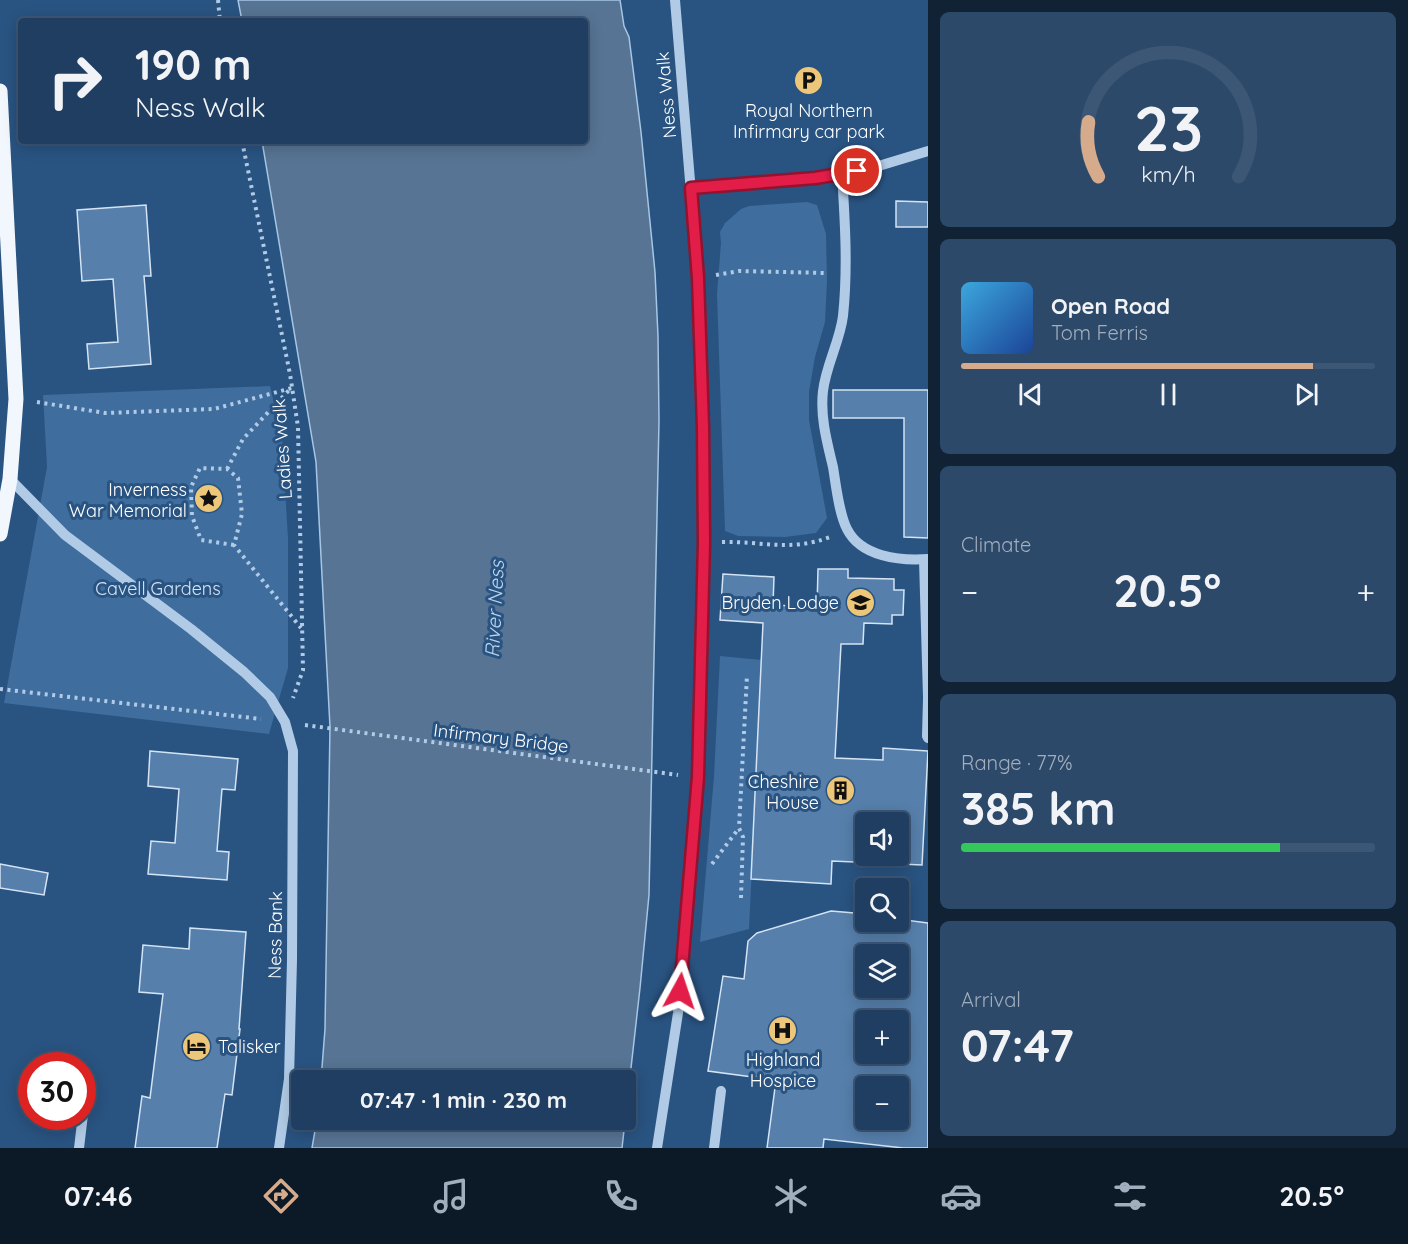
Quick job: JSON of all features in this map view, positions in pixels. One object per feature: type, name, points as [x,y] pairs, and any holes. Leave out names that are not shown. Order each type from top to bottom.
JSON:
[{"type":"main road","points":[[0,91],[5,268],[16,399],[9,479],[0,534]]},
{"type":"street","name":"Ness Walk","points":[[657,1148],[678,1013],[698,777],[704,543],[698,278],[675,0]]},
{"type":"street","points":[[691,188],[842,174],[872,168],[928,151]]},
{"type":"street","points":[[842,174],[843,317],[823,390],[822,418],[847,530],[860,545],[879,555],[897,559],[926,560],[928,738]]},
{"type":"street","points":[[9,479],[65,535],[191,629],[244,672],[270,697],[285,722]]},
{"type":"street","name":"Ness Bank","points":[[279,1148],[289,1079],[292,960],[293,751],[285,722]]},
{"type":"street","points":[[714,1148],[721,1091]]},
{"type":"street","points":[[79,1148],[81,1130]]},
{"type":"path","points":[[218,0],[220,18]]},
{"type":"path","name":"Ladies Walk","points":[[243,144],[298,427],[303,670],[285,722]]},
{"type":"path","points":[[698,278],[739,271],[844,274]]},
{"type":"path","points":[[16,399],[105,413],[214,409],[292,388]]},
{"type":"path","points":[[227,469],[243,439],[292,388]]},
{"type":"path","points":[[234,545],[242,514],[238,478],[227,469],[200,468],[191,487],[192,516],[201,540],[234,545],[302,628]]},
{"type":"path","points":[[704,543],[728,542],[783,546],[814,543],[847,530]]},
{"type":"path","points":[[741,898],[744,837],[739,828],[747,675]]},
{"type":"path","points":[[0,689],[285,722]]},
{"type":"path","name":"Infirmary Bridge","points":[[317,728],[681,775]]},
{"type":"path","points":[[711,865],[739,828]]},
{"type":"green space","points":[[807,202],[817,205],[826,234],[825,322],[815,357],[809,392],[809,420],[827,518],[816,533],[785,537],[738,536],[725,531],[717,294],[720,232],[725,223],[741,209],[749,206]]},
{"type":"green space","name":"Cavell Gardens","points":[[270,386],[282,438],[288,538],[288,668],[269,734],[4,703],[47,467],[43,395]]},
{"type":"green space","points":[[720,656],[762,660],[749,929],[700,942],[714,776]]},
{"type":"water","name":"River Ness","points":[[238,0],[620,0],[624,26],[629,37],[655,272],[659,421],[649,895],[631,1070],[322,1070],[325,1029],[330,727],[316,462],[263,144],[588,144],[588,18],[241,18]]},
{"type":"water","points":[[315,1130],[624,1130],[622,1148],[312,1148]]},
{"type":"building","points":[[896,201],[928,202],[928,227],[896,227]]},
{"type":"building","points":[[146,205],[151,276],[144,276],[151,364],[89,369],[87,344],[118,342],[113,279],[82,281],[77,210]]},
{"type":"building","points":[[833,390],[928,390],[928,538],[904,537],[904,418],[833,418]]},
{"type":"building","name":"Cheshire House","points":[[818,569],[848,569],[848,578],[894,579],[894,590],[904,590],[903,615],[892,615],[892,624],[864,623],[863,644],[841,644],[835,758],[883,760],[883,748],[928,751],[922,865],[909,864],[909,812],[855,812],[855,862],[832,861],[831,884],[751,879],[763,623],[720,620],[723,574],[774,577],[773,605],[817,607]]},
{"type":"building","points":[[150,751],[238,759],[235,790],[222,789],[217,851],[229,852],[227,880],[148,874],[151,841],[175,843],[179,789],[148,786]]},
{"type":"building","points":[[0,864],[48,873],[44,895],[0,888]]},
{"type":"building","name":"Highland Hospice","points":[[831,911],[855,913],[855,932],[909,932],[909,920],[928,923],[928,1148],[903,1148],[824,1139],[823,1148],[767,1148],[776,1080],[708,1071],[723,976],[744,979],[748,941],[757,933]]},
{"type":"building","points":[[190,928],[246,932],[240,1029],[232,1095],[225,1094],[217,1148],[135,1148],[142,1096],[150,1098],[163,994],[139,992],[143,945],[189,949]]},
{"type":"place","name":"Royal Northern Infirmary car park","points":[[809,81]]},
{"type":"place","name":"Inverness War Memorial","points":[[208,499]]},
{"type":"place","name":"Bryden Lodge","points":[[860,602]]},
{"type":"place","name":"Cheshire House","points":[[840,791]]},
{"type":"place","name":"Highland Hospice","points":[[783,1030]]},
{"type":"place","name":"Talisker","points":[[197,1046]]},
{"type":"route","points":[[680,991],[698,777],[704,543],[698,278],[691,188],[815,178],[857,171]]}]
